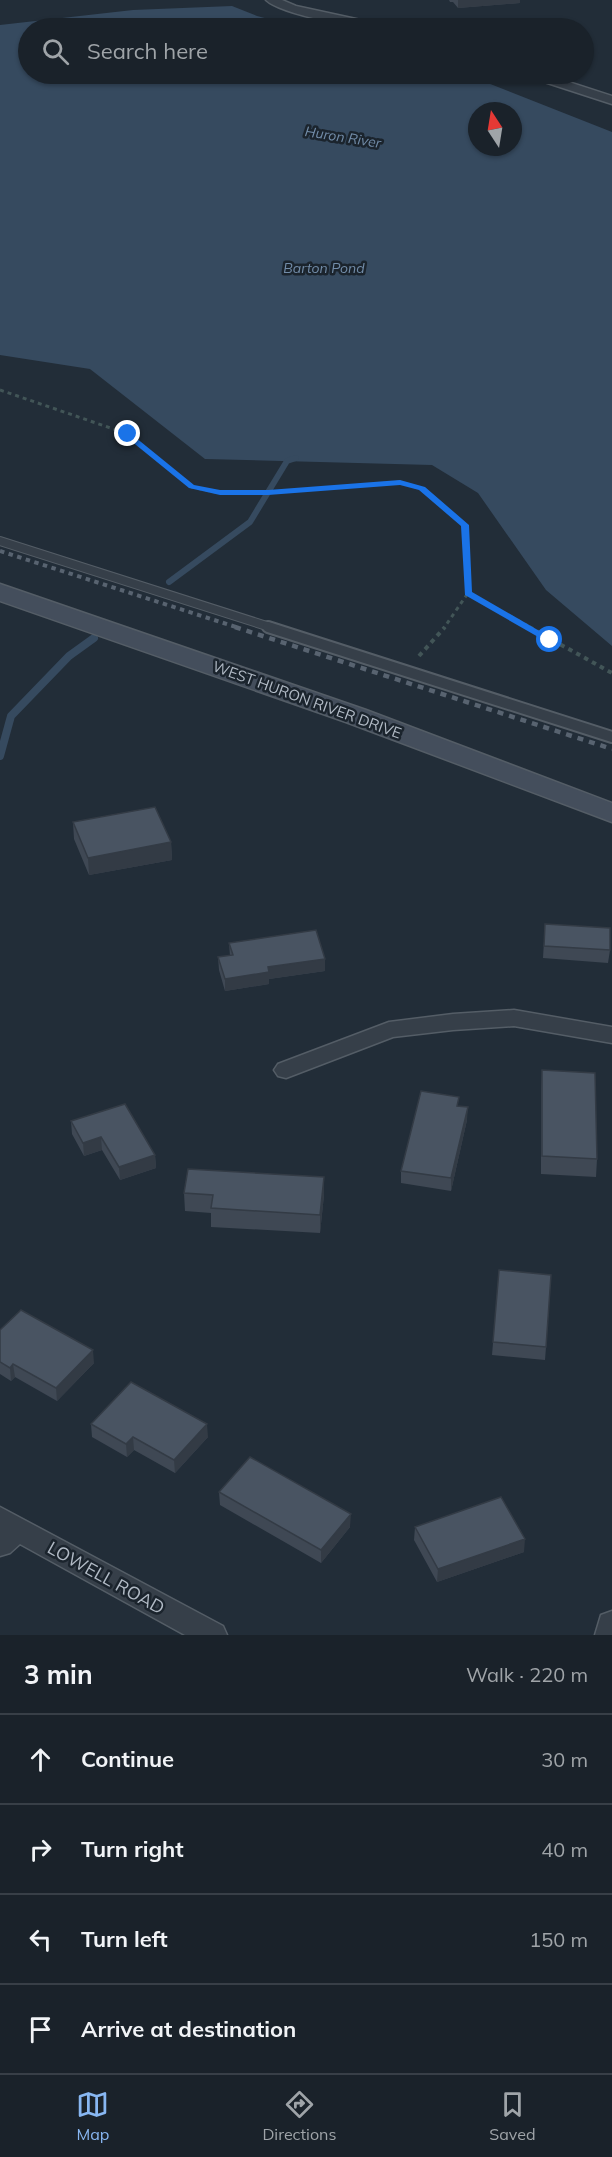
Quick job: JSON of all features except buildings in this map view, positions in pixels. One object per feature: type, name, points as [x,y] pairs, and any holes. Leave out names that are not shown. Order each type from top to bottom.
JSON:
[{"type":"street","points":[[272,0],[292,9],[333,18]]},
{"type":"street","points":[[564,84],[612,100]]},
{"type":"street","name":"WEST HURON RIVER DRIVE","points":[[0,592],[356,716],[612,813]]},
{"type":"street","points":[[286,1070],[389,1030],[453,1022],[514,1018],[612,1035]]},
{"type":"street","name":"LOWELL ROAD","points":[[6,1531],[212,1635]]},
{"type":"street","points":[[610,1635],[612,1624]]},
{"type":"lane","points":[[0,542],[612,737]]},
{"type":"path","points":[[0,390],[128,434],[192,487],[220,493],[268,493],[400,482],[422,489],[465,525],[468,593],[440,634],[406,671]]},
{"type":"path","points":[[468,593],[612,673]]},
{"type":"water","name":"Barton Pond","points":[[232,6],[265,18],[62,18],[133,10]]},
{"type":"water","name":"Barton Pond","points":[[18,23],[18,84],[490,84],[612,132],[612,646],[546,590],[478,493],[432,465],[205,459],[90,369],[0,355],[0,25]]},
{"type":"waterway","points":[[169,582],[250,522],[287,461],[296,458]]},
{"type":"waterway","points":[[0,756],[11,716],[69,656],[94,638]]},
{"type":"railway","points":[[0,551],[239,628]]},
{"type":"railway","points":[[235,627],[612,749]]},
{"type":"route","points":[[128,434],[192,487],[220,493],[268,493],[400,482],[422,489],[465,525],[468,593],[550,640]]},
{"type":"water label","name":"Huron River","points":[[343,137]]}]
